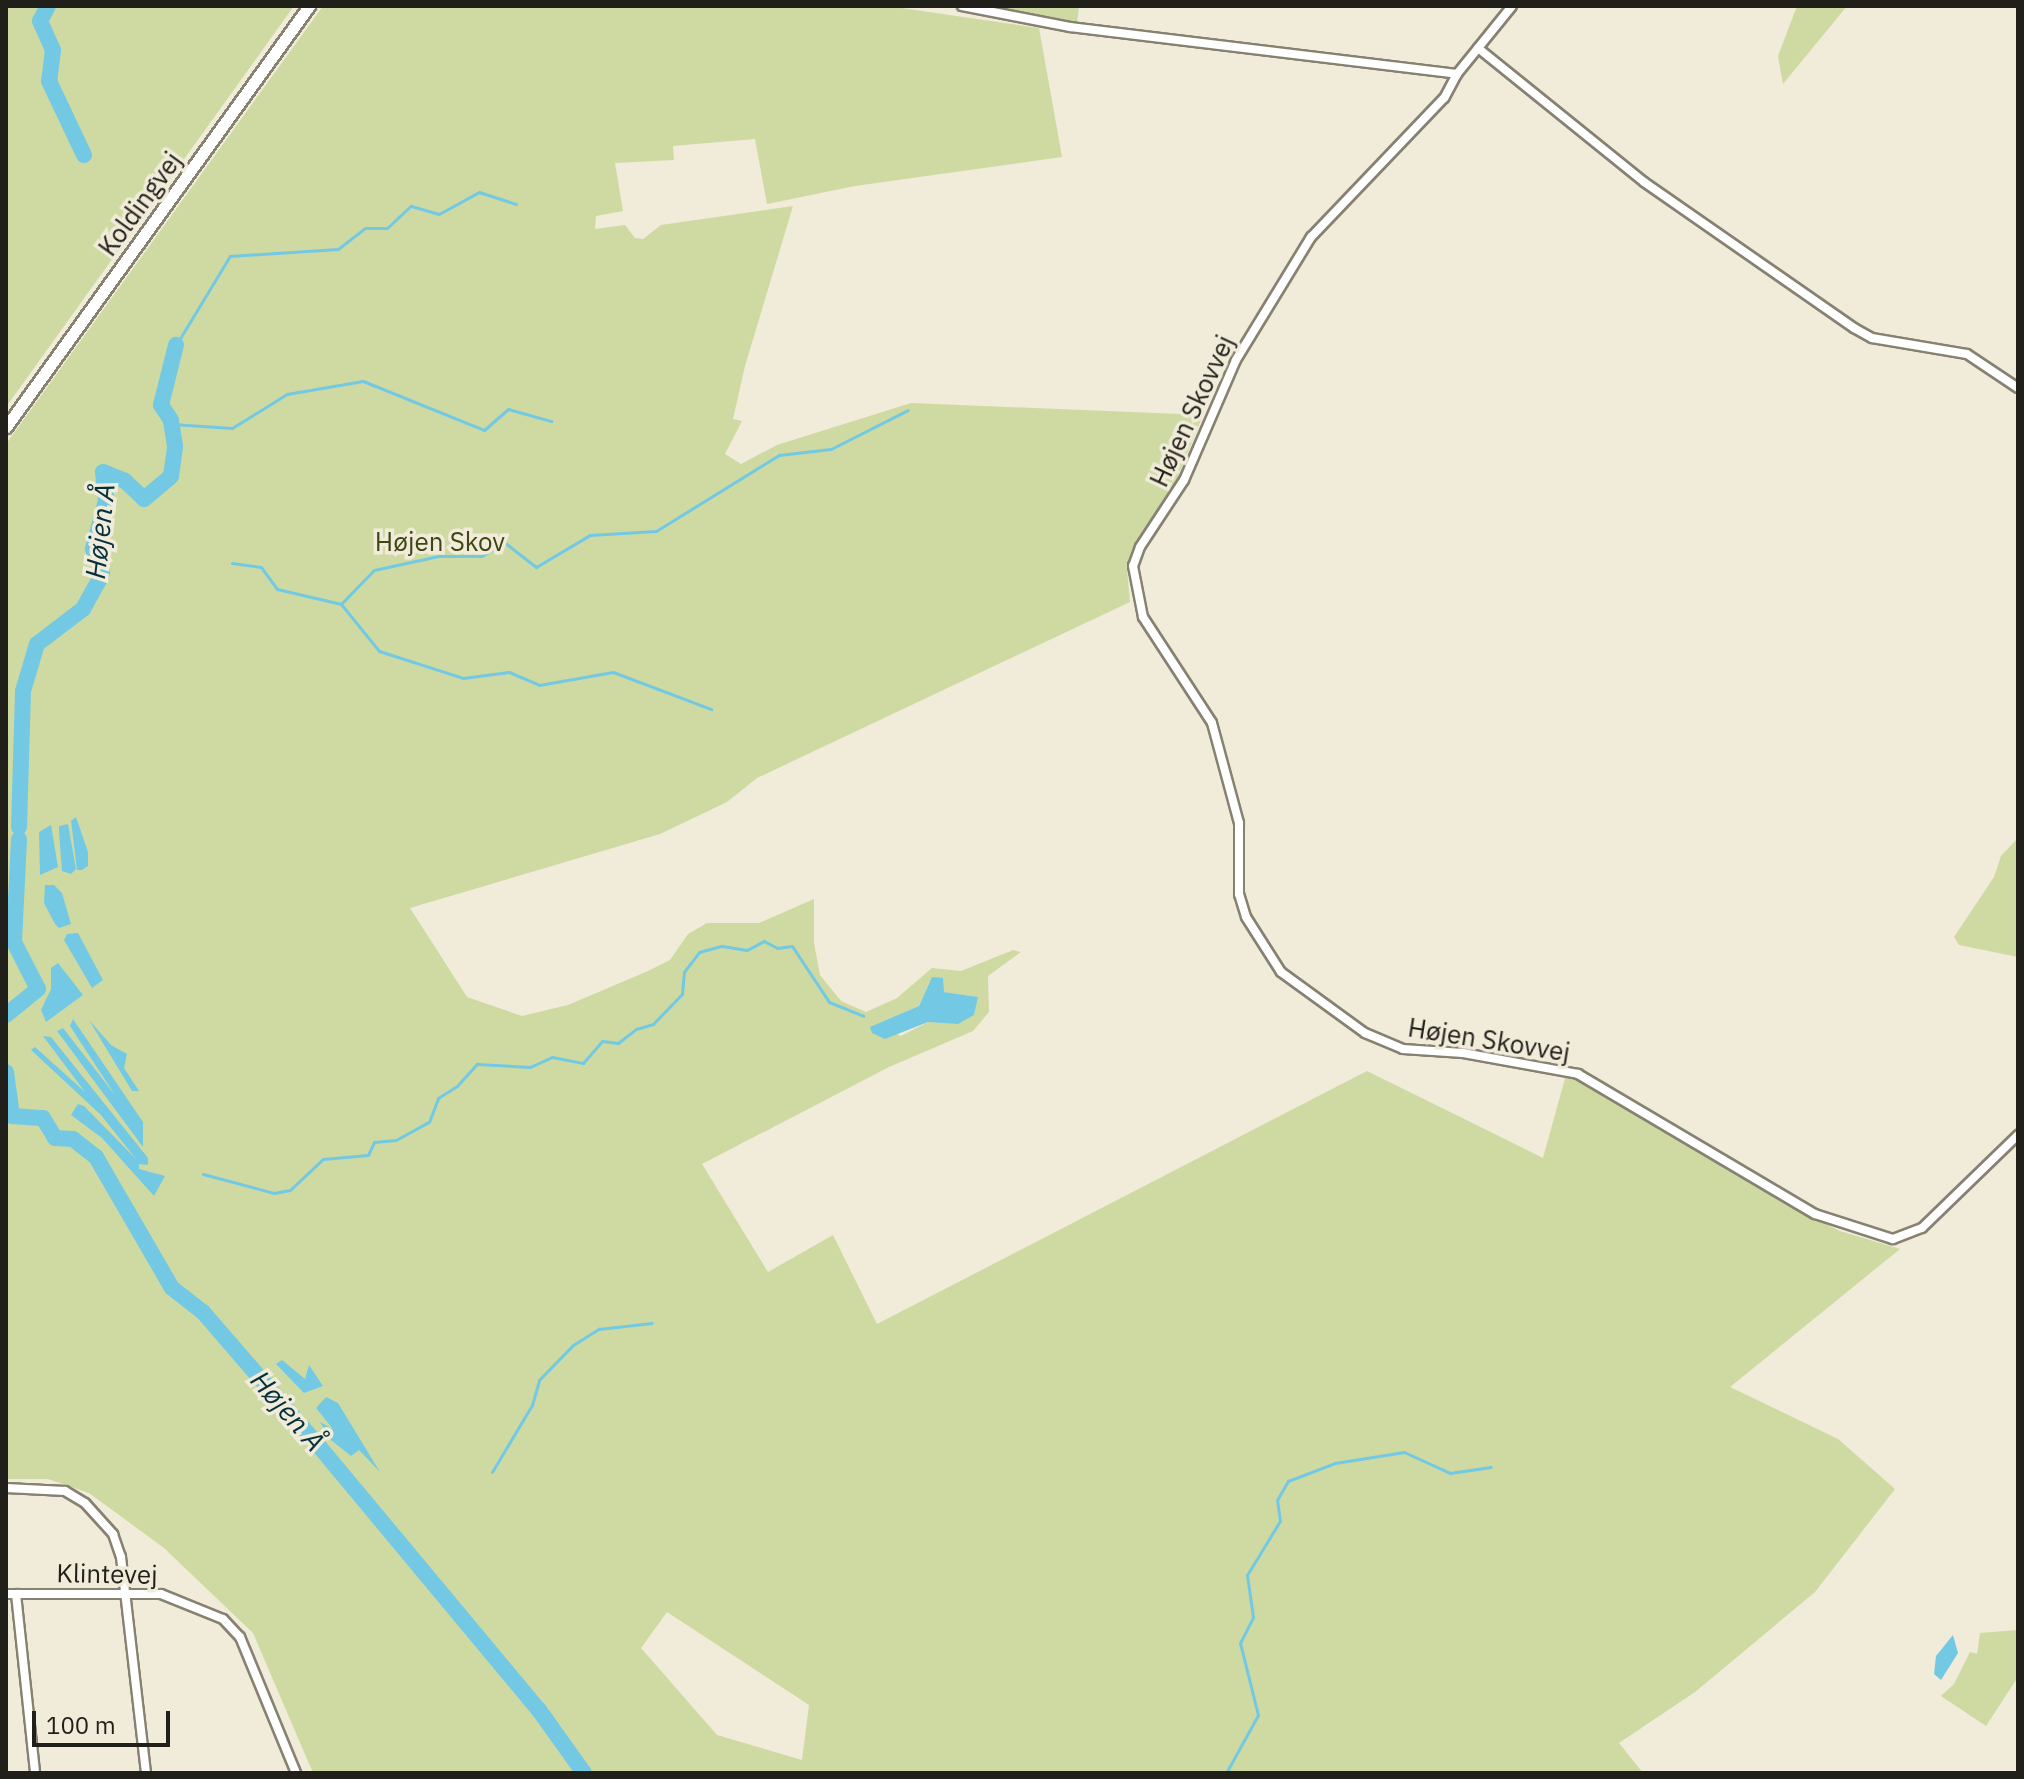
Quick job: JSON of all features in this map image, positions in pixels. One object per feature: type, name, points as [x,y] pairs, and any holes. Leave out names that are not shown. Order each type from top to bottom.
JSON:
[{"type":"main road","name":"Koldingvej","points":[[6,427],[309,6]]},
{"type":"street","points":[[962,6],[1070,27],[1457,74]]},
{"type":"street","name":"Højen Skovvej","points":[[1512,6],[1457,74],[1444,98],[1311,237],[1236,360],[1184,480],[1140,547],[1133,566],[1143,617],[1212,723],[1239,823],[1239,894],[1246,917],[1281,972],[1383,1042],[1578,1074],[1815,1214],[1893,1239],[1922,1228],[2018,1135]]},
{"type":"street","points":[[1478,48],[1644,182],[1854,328],[1872,338],[1967,354],[2018,388]]},
{"type":"street","points":[[6,1488],[40,1487],[85,1503],[113,1534],[125,1591],[146,1773]]},
{"type":"street","name":"Klintevej","points":[[6,1594],[125,1591],[187,1600],[223,1619],[240,1637],[296,1773]]},
{"type":"street","points":[[16,1594],[35,1773]]},
{"type":"green space","points":[[6,6],[294,6],[6,407]]},
{"type":"green space","name":"Højen Skov","points":[[323,6],[888,6],[1039,28],[1062,157],[855,186],[767,204],[755,139],[673,146],[674,160],[615,163],[623,211],[596,216],[595,229],[625,225],[635,238],[643,239],[661,225],[793,206],[745,366],[733,419],[742,421],[725,454],[741,464],[777,445],[911,403],[1203,415],[1172,491],[1132,550],[1127,569],[1130,602],[757,778],[727,802],[660,834],[410,908],[467,997],[522,1016],[568,1005],[670,960],[688,934],[707,923],[759,923],[814,899],[814,943],[820,975],[841,1001],[866,1012],[897,998],[932,968],[961,971],[1013,950],[1021,952],[988,976],[989,1012],[973,1031],[889,1067],[702,1164],[768,1272],[833,1235],[877,1324],[1367,1071],[1543,1158],[1566,1075],[1579,1079],[1787,1205],[1840,1231],[1900,1249],[1730,1387],[1838,1439],[1895,1489],[1815,1592],[1695,1692],[1619,1743],[1643,1773],[313,1773],[253,1633],[164,1548],[89,1493],[48,1479],[6,1479],[6,444]],"holes":[[[930,981],[944,992],[977,997],[974,1015],[928,1022],[901,1036],[878,1024],[919,1006]],[[667,1612],[809,1705],[802,1760],[717,1735],[641,1648]]]},
{"type":"green space","points":[[989,6],[1079,6],[1077,23]]},
{"type":"green space","points":[[1797,6],[1847,6],[1783,84],[1778,56]]},
{"type":"green space","points":[[2018,838],[2018,957],[1959,945],[1954,937],[1994,877],[2001,856]]},
{"type":"green space","points":[[2018,1630],[2018,1677],[1986,1726],[1941,1696],[1954,1684],[1970,1652],[1977,1654],[1980,1633]]},
{"type":"water","points":[[76,817],[88,852],[88,866],[82,870],[77,870],[71,821]]},
{"type":"water","points":[[68,824],[76,869],[71,874],[62,871],[59,832],[59,826]]},
{"type":"water","points":[[51,825],[58,867],[40,875],[39,832]]},
{"type":"water","points":[[45,885],[54,885],[62,893],[71,924],[59,928],[55,924],[44,903]]},
{"type":"water","points":[[78,933],[103,980],[92,988],[64,940],[67,934]]},
{"type":"water","points":[[58,963],[83,995],[46,1022],[41,1010],[51,989],[51,968]]},
{"type":"water","points":[[932,977],[943,978],[944,992],[978,997],[974,1015],[958,1024],[928,1022],[885,1039],[872,1033],[870,1027],[919,1006]]},
{"type":"water","points":[[73,1019],[143,1122],[143,1147],[57,1031],[63,1028],[115,1095],[70,1026]]},
{"type":"water","points":[[89,1020],[111,1045],[127,1054],[124,1068],[139,1091],[132,1091]]},
{"type":"water","points":[[43,1036],[51,1037],[148,1158],[148,1165],[139,1164],[139,1169],[165,1176],[154,1196],[102,1138],[71,1115],[78,1104],[84,1106],[136,1159],[101,1115],[31,1050],[35,1047],[85,1092]]},
{"type":"water","points":[[282,1360],[305,1379],[309,1365],[323,1386],[304,1393],[276,1364]]},
{"type":"water","points":[[326,1397],[338,1403],[380,1472],[359,1450],[351,1456],[331,1440],[320,1422],[333,1429],[316,1408]]},
{"type":"water","points":[[1953,1635],[1958,1653],[1941,1680],[1934,1674],[1936,1656]]},
{"type":"waterway","name":"Højen Å","points":[[48,6],[40,21],[53,50],[49,81],[84,155]]},
{"type":"waterway","points":[[176,345],[230,256],[338,249],[365,228],[387,228],[411,206],[439,214],[479,192],[516,204]]},
{"type":"waterway","name":"Højen Å","points":[[19,827],[23,691],[37,644],[83,609],[99,580],[102,572],[93,549],[106,500],[103,472],[125,481],[144,499],[171,476],[175,446],[171,420],[161,405],[176,345]]},
{"type":"waterway","points":[[172,424],[232,428],[287,394],[363,381],[484,430],[508,409],[551,421]]},
{"type":"waterway","points":[[232,563],[261,567],[277,589],[341,604],[374,570],[439,556],[482,556],[504,542],[536,567],[590,535],[656,531],[779,455],[831,449],[908,410]]},
{"type":"waterway","points":[[341,604],[379,651],[463,678],[509,672],[539,685],[613,672],[711,709]]},
{"type":"waterway","name":"Højen Å","points":[[6,1015],[38,989],[14,942],[19,839]]},
{"type":"waterway","points":[[203,1174],[274,1193],[290,1190],[323,1159],[368,1155],[374,1142],[396,1140],[429,1122],[438,1098],[457,1086],[477,1064],[530,1067],[552,1057],[583,1063],[602,1041],[618,1043],[636,1029],[653,1024],[682,994],[684,972],[699,952],[722,946],[747,950],[764,941],[777,948],[792,946],[829,1002],[863,1016]]},
{"type":"waterway","name":"Højen Å","points":[[6,1072],[12,1116],[43,1118],[55,1138],[73,1139],[96,1157],[172,1288],[203,1312],[318,1445],[539,1710],[584,1773]]},
{"type":"waterway","points":[[492,1472],[532,1405],[539,1380],[573,1345],[599,1329],[652,1323]]},
{"type":"waterway","points":[[1226,1773],[1258,1715],[1240,1643],[1253,1617],[1247,1575],[1280,1521],[1277,1500],[1288,1481],[1335,1463],[1404,1452],[1450,1473],[1491,1467]]}]
